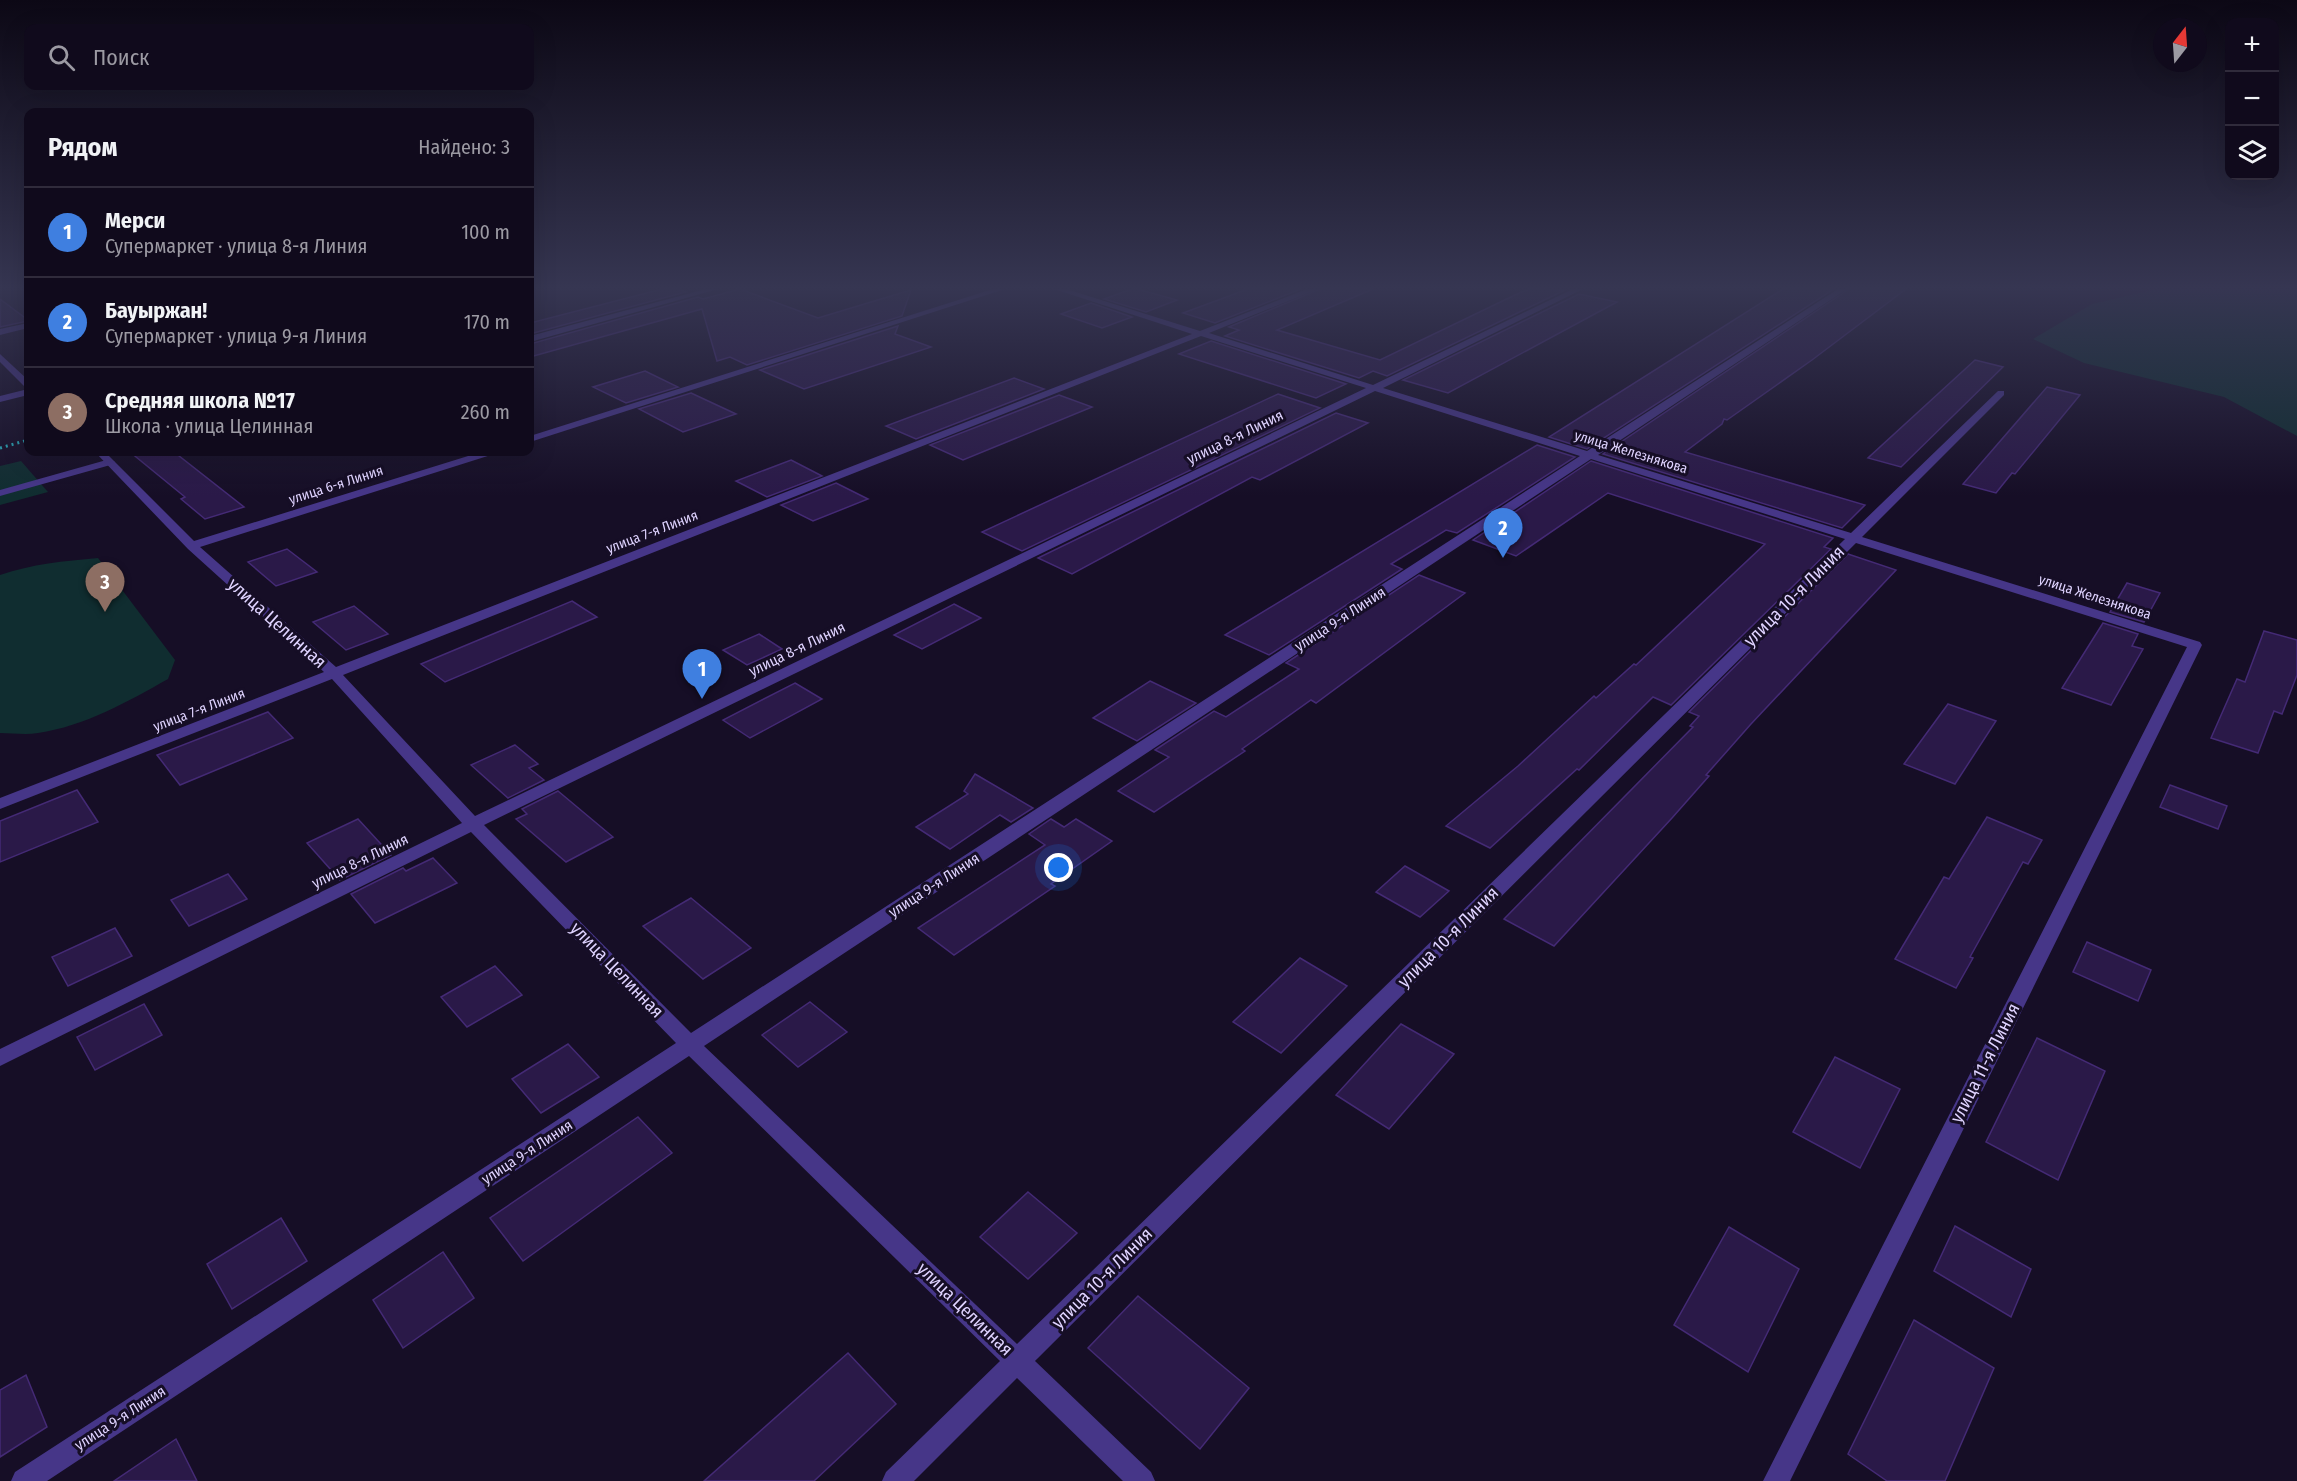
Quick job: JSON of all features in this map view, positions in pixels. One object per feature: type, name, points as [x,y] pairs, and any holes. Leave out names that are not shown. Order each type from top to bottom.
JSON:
[{"type":"street","points":[[1,358],[24,382]]},
{"type":"street","points":[[534,438],[784,358]]},
{"type":"street","name":"улица 7-я Линия","points":[[0,804],[1136,358]]},
{"type":"street","name":"улица Железнякова","points":[[1279,358],[2195,645]]},
{"type":"street","name":"улица 8-я Линия","points":[[0,1058],[474,824],[1436,358]]},
{"type":"street","name":"улица 9-я Линия","points":[[24,1481],[1739,358]]},
{"type":"street","points":[[0,399],[24,393]]},
{"type":"street","name":"улица 10-я Линия","points":[[895,1481],[2001,393]]},
{"type":"street","points":[[0,493],[105,456]]},
{"type":"street","name":"улица Целинная","points":[[109,456],[192,546],[334,673],[474,824],[690,1045],[1142,1481]]},
{"type":"street","name":"улица 6-я Линия","points":[[192,546],[477,456]]},
{"type":"street","name":"улица 11-я Линия","points":[[1776,1481],[2195,645]]},
{"type":"path","points":[[0,448],[24,441]]},
{"type":"green space","points":[[2074,358],[2297,358],[2297,436],[2224,397],[2084,363]]},
{"type":"green space","points":[[21,461],[48,492],[0,505],[0,466]]},
{"type":"green space","points":[[98,558],[175,660],[168,679],[121,704],[72,725],[33,734],[0,733],[0,575],[36,566]]},
{"type":"building","points":[[732,358],[769,358],[747,365]]},
{"type":"building","points":[[797,358],[897,358],[804,389],[760,370]]},
{"type":"building","points":[[1192,358],[1265,358],[1346,384],[1316,398]]},
{"type":"building","points":[[1296,358],[1380,360],[1424,358],[1387,376],[1373,371],[1359,378]]},
{"type":"building","points":[[1448,358],[1513,358],[1448,393],[1403,380]]},
{"type":"building","points":[[1674,358],[1727,358],[1587,449],[1549,437]]},
{"type":"building","points":[[1746,358],[1814,358],[1727,420],[1724,419],[1722,424],[1685,452],[1865,505],[1842,528],[1603,454]]},
{"type":"building","points":[[1975,360],[2003,367],[1901,467],[1868,458]]},
{"type":"building","points":[[645,371],[678,387],[626,403],[593,387]]},
{"type":"building","points":[[1014,378],[1044,389],[916,439],[886,426]]},
{"type":"building","points":[[2047,387],[2080,395],[2015,474],[2012,473],[1996,493],[1963,484]]},
{"type":"building","points":[[691,393],[736,414],[683,432],[639,409]]},
{"type":"building","points":[[1278,394],[1320,408],[1022,551],[982,532]]},
{"type":"building","points":[[1059,395],[1092,407],[963,460],[930,445]]},
{"type":"building","points":[[1336,413],[1368,423],[1260,480],[1252,477],[1072,574],[1038,558]]},
{"type":"building","points":[[1537,445],[1575,457],[1457,533],[1446,530],[1391,564],[1402,569],[1269,655],[1225,635]]},
{"type":"building","points":[[135,456],[179,456],[244,507],[205,519],[181,499],[185,497]]},
{"type":"building","points":[[791,460],[822,476],[767,497],[736,481]]},
{"type":"building","points":[[1591,461],[1833,538],[1824,547],[1831,549],[1671,705],[1653,697],[1579,770],[1577,769],[1490,848],[1446,826],[1518,766],[1594,696],[1596,698],[1634,664],[1636,665],[1765,544],[1608,493],[1516,556],[1473,540]]},
{"type":"building","points":[[836,483],[868,499],[813,521],[781,505]]},
{"type":"building","points":[[287,549],[317,572],[276,586],[248,562]]},
{"type":"building","points":[[1848,554],[1896,570],[1751,724],[1672,818],[1554,946],[1504,919],[1693,727],[1690,726],[1699,716],[1689,712]]},
{"type":"building","points":[[1419,575],[1465,593],[1316,703],[1311,700],[1242,749],[1245,751],[1154,812],[1118,791],[1169,757],[1155,750],[1214,711],[1226,717],[1299,669],[1286,663]]},
{"type":"building","points":[[2127,583],[2160,593],[2144,622],[2110,612]]},
{"type":"building","points":[[572,601],[597,617],[445,682],[421,664]]},
{"type":"building","points":[[954,604],[981,618],[922,649],[894,635]]},
{"type":"building","points":[[354,606],[388,634],[346,650],[313,622]]},
{"type":"building","points":[[2103,623],[2138,634],[2132,646],[2143,649],[2111,705],[2062,688]]},
{"type":"building","points":[[2264,631],[2297,640],[2297,675],[2282,714],[2274,711],[2258,753],[2211,738],[2237,679],[2245,682]]},
{"type":"building","points":[[759,634],[782,649],[747,665],[723,650]]},
{"type":"building","points":[[1150,681],[1196,703],[1137,741],[1093,718]]},
{"type":"building","points":[[795,683],[822,699],[750,738],[723,720]]},
{"type":"building","points":[[1948,704],[1996,721],[1955,784],[1904,764]]},
{"type":"building","points":[[268,712],[293,738],[180,785],[157,755]]},
{"type":"building","points":[[515,745],[538,764],[529,768],[544,780],[508,798],[471,765]]},
{"type":"building","points":[[975,774],[1033,808],[1011,822],[1000,815],[950,849],[916,827],[968,794],[964,791]]},
{"type":"building","points":[[2170,785],[2227,806],[2218,829],[2160,807]]},
{"type":"building","points":[[77,790],[98,822],[0,862],[0,821]]},
{"type":"building","points":[[558,791],[613,837],[566,862],[516,819],[527,814],[522,809]]},
{"type":"building","points":[[1987,817],[2042,840],[2028,864],[2023,862],[1970,957],[1973,958],[1956,988],[1895,959],[1944,877],[1949,879]]},
{"type":"building","points":[[358,819],[391,855],[340,880],[307,843]]},
{"type":"building","points":[[1051,819],[1064,827],[1076,819],[1112,841],[1051,884],[1055,886],[954,955],[918,928],[1045,845],[1029,834]]},
{"type":"building","points":[[433,858],[457,883],[375,923],[351,894],[403,868],[406,871]]},
{"type":"building","points":[[1405,866],[1449,891],[1420,917],[1376,892]]},
{"type":"building","points":[[228,874],[247,899],[189,926],[171,900]]},
{"type":"building","points":[[691,898],[751,948],[703,979],[643,926]]},
{"type":"building","points":[[115,928],[132,956],[68,986],[52,957]]},
{"type":"building","points":[[2087,942],[2151,970],[2138,1001],[2073,972]]},
{"type":"building","points":[[1300,958],[1347,986],[1281,1053],[1233,1022]]},
{"type":"building","points":[[495,966],[522,995],[467,1027],[441,997]]},
{"type":"building","points":[[810,1002],[847,1032],[798,1067],[762,1035]]},
{"type":"building","points":[[144,1004],[162,1035],[95,1070],[77,1037]]},
{"type":"building","points":[[1401,1024],[1454,1054],[1389,1129],[1336,1095]]},
{"type":"building","points":[[2037,1038],[2105,1071],[2058,1180],[1986,1142]]},
{"type":"building","points":[[568,1044],[599,1077],[541,1113],[512,1079]]},
{"type":"building","points":[[1835,1057],[1900,1089],[1860,1168],[1793,1132]]},
{"type":"building","points":[[638,1117],[672,1153],[523,1261],[490,1218]]},
{"type":"building","points":[[1028,1192],[1077,1233],[1028,1279],[980,1237]]},
{"type":"building","points":[[281,1218],[307,1261],[232,1309],[207,1264]]},
{"type":"building","points":[[1955,1226],[2031,1269],[2011,1317],[1934,1271]]},
{"type":"building","points":[[1729,1227],[1799,1269],[1748,1372],[1674,1325]]},
{"type":"building","points":[[443,1252],[474,1298],[403,1348],[373,1300]]},
{"type":"building","points":[[1138,1296],[1249,1388],[1200,1449],[1088,1348]]},
{"type":"building","points":[[1914,1320],[1994,1368],[1945,1481],[1887,1481],[1848,1454]]},
{"type":"building","points":[[848,1353],[896,1404],[814,1481],[704,1481]]},
{"type":"building","points":[[26,1375],[47,1427],[0,1457],[0,1390]]},
{"type":"building","points":[[176,1439],[197,1481],[114,1481]]},
{"type":"place","name":"Бауыржан!","points":[[1503,558]]},
{"type":"place","name":"Средняя школа №17","points":[[105,612]]},
{"type":"place","name":"Мерси","points":[[702,699]]}]
